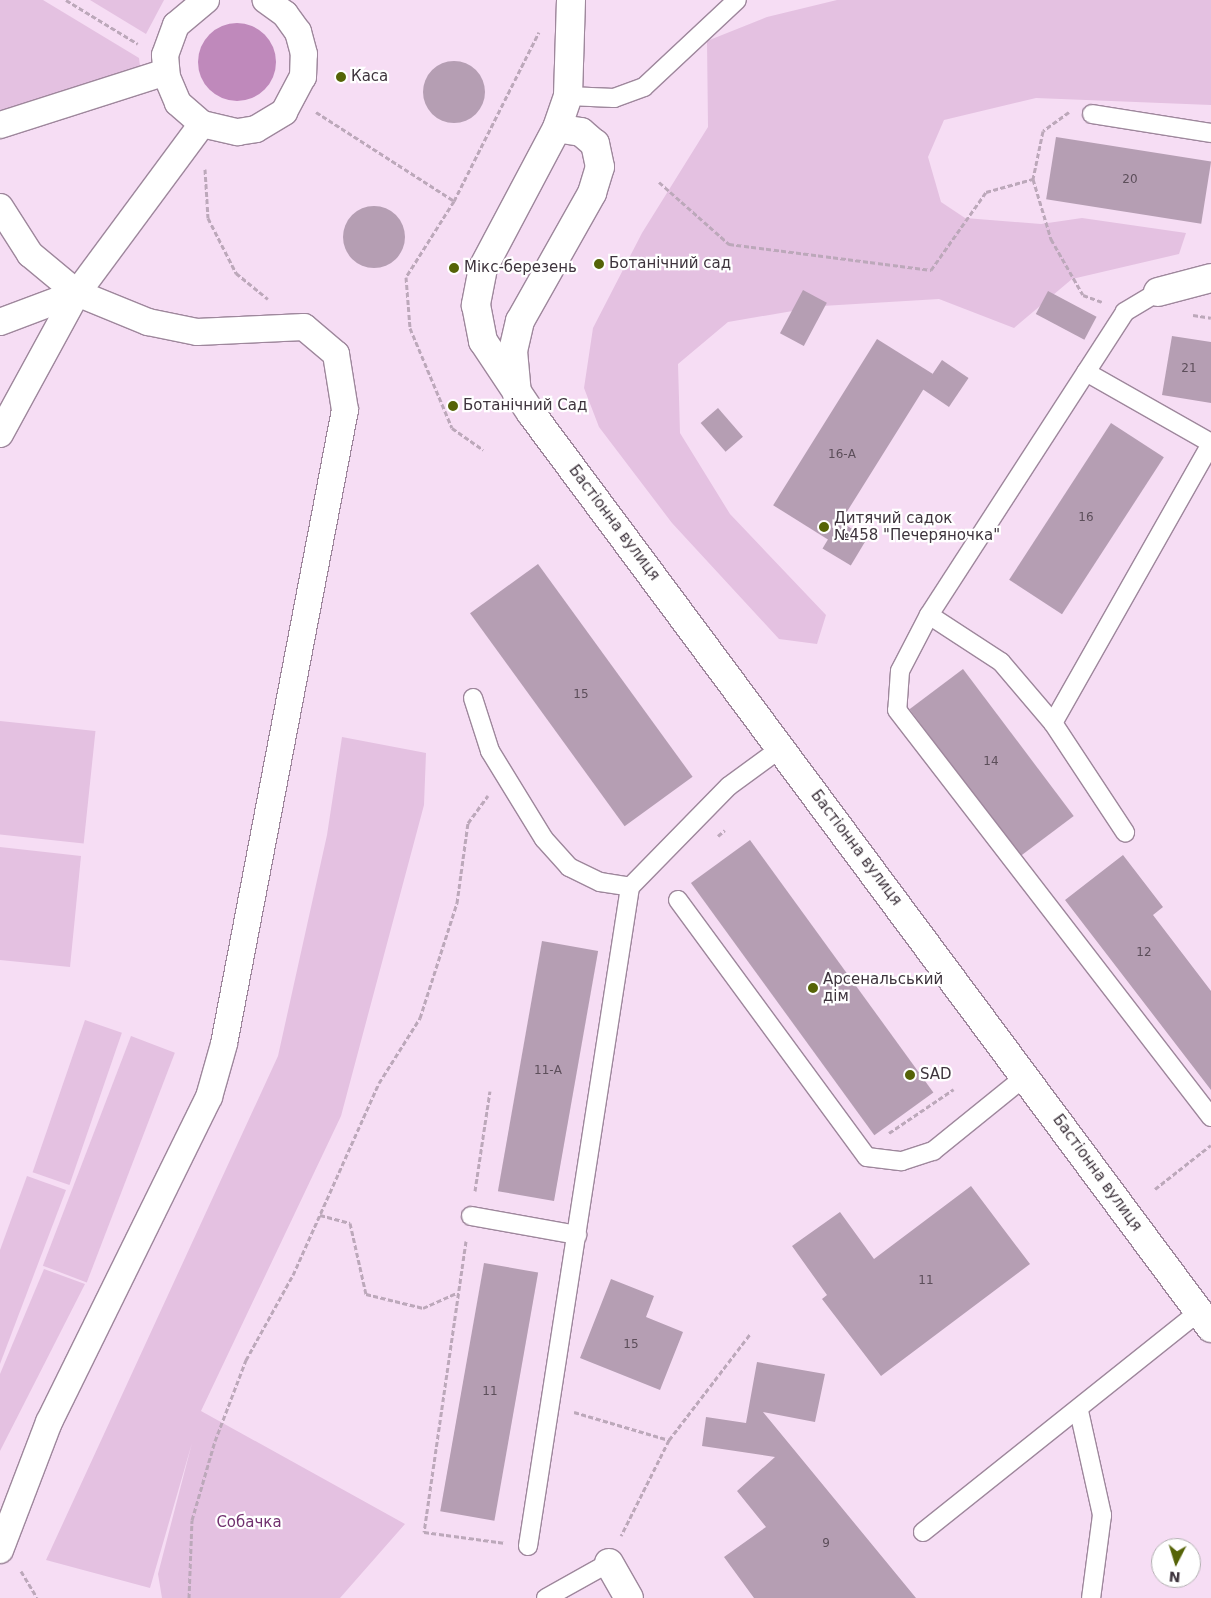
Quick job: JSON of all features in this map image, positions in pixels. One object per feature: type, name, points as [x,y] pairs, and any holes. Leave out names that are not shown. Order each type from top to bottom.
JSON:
[{"type":"street","points":[[206,0],[176,25],[165,66],[178,103],[202,124],[238,132],[256,129],[284,112],[295,98],[303,77],[304,54],[298,32],[285,14],[266,0]]},
{"type":"street","name":"Бастіонна вулиця","points":[[571,0],[568,96],[557,128],[483,268],[476,305],[483,341],[517,394],[1026,1076],[1205,1320]]},
{"type":"street","points":[[0,125],[165,66]]},
{"type":"street","points":[[0,434],[77,293],[202,124]]},
{"type":"street","points":[[517,394],[513,351],[520,321],[592,193],[600,167],[595,144],[581,132],[557,128]]},
{"type":"street","points":[[0,207],[30,254],[77,293],[148,322],[197,332],[304,327],[336,354],[345,410],[224,1044],[209,1097],[49,1422],[6,1557]]},
{"type":"street","points":[[1158,292],[1211,278]]},
{"type":"street","points":[[0,322],[77,293]]},
{"type":"street","points":[[609,1563],[629,1598]]},
{"type":"lane","points":[[568,96],[614,98],[644,87],[737,0]]},
{"type":"lane","points":[[1092,114],[1211,133]]},
{"type":"lane","points":[[1158,292],[1125,312],[929,615],[900,671],[897,710],[1211,1117]]},
{"type":"lane","points":[[1053,723],[1211,443],[1086,372]]},
{"type":"lane","points":[[929,615],[1001,662],[1053,723],[1126,832]]},
{"type":"lane","points":[[473,698],[490,751],[544,838],[569,866],[600,882],[630,887]]},
{"type":"lane","points":[[528,1546],[630,887],[729,786],[781,748]]},
{"type":"lane","points":[[678,900],[867,1157],[902,1161],[933,1151],[1026,1076]]},
{"type":"lane","points":[[471,1216],[577,1235]]},
{"type":"lane","points":[[923,1532],[1079,1412],[1205,1320]]},
{"type":"lane","points":[[1079,1412],[1102,1515],[1092,1598]]},
{"type":"lane","points":[[546,1598],[609,1563]]},
{"type":"path","points":[[66,0],[165,66]]},
{"type":"path","points":[[483,450],[452,428],[410,328],[406,277],[454,201],[542,25]]},
{"type":"path","points":[[295,98],[454,201]]},
{"type":"path","points":[[1092,114],[1066,112],[1043,131],[1032,179],[1051,239],[1083,295],[1125,312]]},
{"type":"path","points":[[202,124],[208,218],[236,273],[304,327]]},
{"type":"path","points":[[659,182],[729,244],[931,270],[986,192],[1032,179]]},
{"type":"path","points":[[189,1598],[192,1520],[216,1441],[246,1360],[320,1216],[379,1083],[420,1018],[457,902],[468,823],[489,794]]},
{"type":"path","points":[[863,1151],[954,1089]]},
{"type":"path","points":[[490,1091],[458,1292],[424,1532],[528,1546]]},
{"type":"path","points":[[1155,1189],[1211,1145]]},
{"type":"path","points":[[320,1216],[350,1223],[366,1294],[423,1308],[458,1292]]},
{"type":"path","points":[[622,1533],[669,1440],[750,1334]]},
{"type":"path","points":[[585,1415],[669,1440]]},
{"type":"path","points":[[6,1557],[25,1574],[37,1598]]},
{"type":"green space","points":[[0,0],[43,0],[139,58],[140,66],[0,115]]},
{"type":"green space","points":[[90,0],[164,0],[146,34]]},
{"type":"green space","points":[[837,0],[1211,0],[1211,105],[1036,98],[944,120],[928,157],[941,202],[965,218],[1041,224],[1082,218],[1186,233],[1179,254],[1072,279],[1014,328],[939,299],[822,306],[728,322],[678,364],[680,433],[730,514],[826,615],[817,644],[779,639],[672,523],[599,427],[584,388],[593,328],[642,233],[708,127],[707,41],[767,17]]},
{"type":"green space","points":[[0,721],[95,731],[84,843],[0,835]]},
{"type":"green space","name":"Собачка","points":[[342,737],[426,753],[424,805],[341,1116],[201,1411],[405,1524],[340,1598],[162,1598],[158,1574],[192,1443],[150,1588],[46,1560],[278,1056],[327,835]]},
{"type":"green space","points":[[0,847],[81,856],[70,967],[0,960]]},
{"type":"green space","points":[[85,1020],[122,1033],[69,1185],[33,1172]]},
{"type":"green space","points":[[131,1036],[175,1053],[87,1283],[43,1266]]},
{"type":"green space","points":[[27,1176],[66,1190],[0,1364],[0,1250]]},
{"type":"green space","points":[[44,1269],[85,1284],[0,1451],[0,1374]]},
{"type":"shaded area","points":[[237,23],[252,26],[264,35],[273,47],[276,62],[273,77],[264,89],[252,98],[237,101],[222,98],[210,89],[201,77],[198,62],[201,47],[210,35],[222,26]]},
{"type":"building","points":[[454,61],[471,66],[476,70],[480,75],[485,92],[480,109],[476,114],[471,118],[454,123],[437,118],[432,114],[428,109],[423,92],[428,75],[432,70],[437,66]]},
{"type":"building","points":[[1056,137],[1211,162],[1201,224],[1046,199]]},
{"type":"building","points":[[368,206],[380,206],[396,215],[403,225],[405,237],[403,249],[396,259],[380,268],[368,268],[357,263],[348,254],[343,243],[343,231],[348,220],[357,211]]},
{"type":"building","points":[[803,290],[827,303],[804,346],[780,333]]},
{"type":"building","points":[[1048,291],[1097,317],[1084,340],[1036,314]]},
{"type":"building","points":[[1172,336],[1211,342],[1211,403],[1162,395]]},
{"type":"building","points":[[877,339],[933,374],[829,540],[773,505]]},
{"type":"building","points":[[942,360],[969,378],[949,407],[922,389]]},
{"type":"building","points":[[718,408],[743,437],[726,452],[701,423]]},
{"type":"building","points":[[1111,423],[1164,457],[1062,614],[1009,580]]},
{"type":"building","points":[[839,521],[867,538],[851,565],[823,548]]},
{"type":"building","points":[[538,564],[693,777],[625,826],[470,613]]},
{"type":"building","points":[[963,669],[1074,816],[1020,856],[909,709]]},
{"type":"building","name":"Арсенальський дім","points":[[750,840],[933,1092],[874,1135],[691,883]]},
{"type":"building","points":[[1123,855],[1163,907],[1153,915],[1211,991],[1211,1090],[1065,900]]},
{"type":"building","points":[[542,941],[598,951],[554,1201],[498,1191]]},
{"type":"building","points":[[971,1186],[1030,1264],[881,1376],[822,1299],[827,1295],[792,1246],[840,1212],[874,1259]]},
{"type":"building","points":[[484,1263],[538,1273],[494,1521],[440,1511]]},
{"type":"building","points":[[611,1279],[654,1296],[646,1317],[683,1332],[660,1390],[580,1358]]},
{"type":"building","points":[[757,1362],[825,1374],[815,1422],[763,1412],[916,1598],[754,1598],[724,1557],[766,1527],[737,1491],[775,1457],[702,1446],[706,1417],[746,1423]]},
{"type":"place","name":"Каса","points":[[341,77]]},
{"type":"place","name":"Ботанічний сад","points":[[599,264]]},
{"type":"place","name":"Мікс-березень","points":[[454,268]]},
{"type":"place","name":"Ботанічний Сад","points":[[453,406]]},
{"type":"place","name":"Дитячий садок №458 \"Печеряночка\"","points":[[824,527]]},
{"type":"place","name":"Арсенальський дім","points":[[813,988]]},
{"type":"place","name":"SAD","points":[[910,1075]]}]
